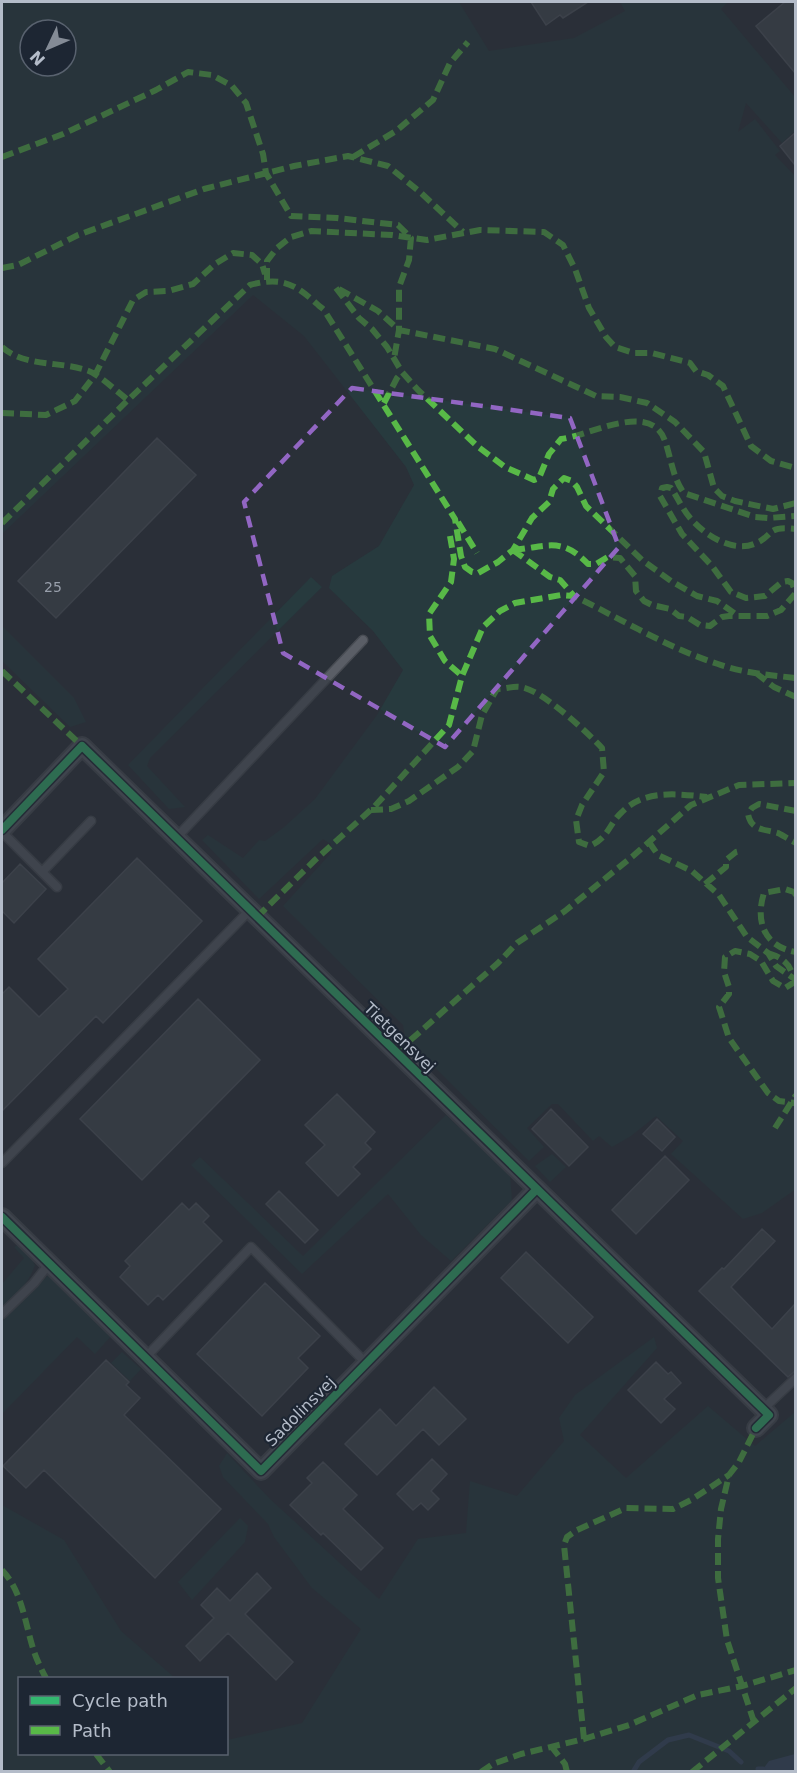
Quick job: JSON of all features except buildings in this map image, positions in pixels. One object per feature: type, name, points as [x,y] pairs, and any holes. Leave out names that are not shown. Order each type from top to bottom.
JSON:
[{"type":"street","name":"Tietgensvej","points":[[2,831],[82,746],[763,1409]]},
{"type":"street","name":"Sadolinsvej","points":[[2,1217],[261,1471],[537,1189]]},
{"type":"street","points":[[756,1428],[769,1415],[763,1409]]},
{"type":"lane","points":[[176,838],[363,640]]},
{"type":"lane","points":[[42,872],[91,821]]},
{"type":"lane","points":[[2,831],[57,887]]},
{"type":"lane","points":[[2,1163],[250,910]]},
{"type":"lane","points":[[145,1358],[251,1247],[366,1363]]},
{"type":"lane","points":[[2,1314],[49,1264]]},
{"type":"lane","points":[[763,1409],[795,1378]]},
{"type":"highlighted area","points":[[352,388],[570,418],[619,547],[445,747],[283,653],[244,502]]},
{"type":"green space","points":[[2,2],[459,2],[489,51],[574,38],[625,11],[620,2],[728,2],[721,9],[795,97],[795,131],[782,143],[746,103],[738,132],[755,119],[780,151],[775,155],[796,177],[796,1189],[762,1213],[743,1219],[671,1154],[683,1141],[656,1116],[631,1136],[612,1147],[599,1136],[593,1141],[558,1104],[552,1104],[527,1128],[544,1147],[529,1161],[405,1038],[403,1025],[283,906],[331,853],[331,844],[323,839],[259,899],[202,840],[208,835],[243,858],[259,840],[265,841],[283,828],[315,799],[377,715],[403,670],[373,631],[329,588],[332,576],[379,546],[414,485],[406,467],[304,336],[253,295],[2,534]]},
{"type":"green space","points":[[311,577],[322,587],[150,758],[147,766],[185,807],[169,809],[128,765]]},
{"type":"green space","points":[[2,626],[74,698],[86,722],[70,727],[2,661]]},
{"type":"green space","points":[[446,1115],[510,1174],[512,1200],[451,1261],[421,1235],[388,1194],[302,1274],[191,1165],[200,1157],[303,1256]]},
{"type":"green space","points":[[552,1154],[566,1167],[550,1182],[535,1166]]},
{"type":"green space","points":[[20,1244],[35,1265],[17,1295],[2,1309],[2,1284],[24,1258],[14,1247]]},
{"type":"green space","points":[[47,1276],[53,1277],[112,1335],[95,1354],[77,1337],[2,1414],[2,1322]]},
{"type":"green space","points":[[654,1337],[657,1348],[580,1435],[626,1478],[708,1406],[755,1446],[795,1412],[795,1771],[2,1771],[2,1505],[64,1540],[121,1631],[174,1677],[18,1677],[18,1755],[228,1755],[228,1740],[302,1723],[361,1629],[312,1588],[274,1537],[268,1524],[223,1477],[219,1466],[227,1453],[270,1499],[379,1599],[418,1539],[466,1533],[470,1481],[517,1496],[564,1441],[559,1418],[575,1395]]},
{"type":"green space","points":[[122,1352],[141,1369],[130,1381],[111,1363]]},
{"type":"green space","points":[[240,1518],[248,1526],[245,1542],[192,1600],[178,1582]]},
{"type":"water","points":[[795,1754],[795,1771],[765,1771],[763,1769],[769,1761]]},
{"type":"waterway","points":[[633,1772],[639,1762],[668,1740],[689,1735],[729,1751],[741,1762]]},
{"type":"waterway","points":[[758,1769],[763,1769]]},
{"type":"marked path","points":[[353,157],[396,131],[433,100],[450,63],[468,42]]},
{"type":"marked path","points":[[2,157],[63,134],[156,90],[188,72],[212,75],[232,86],[246,103],[263,154],[266,173],[291,216],[337,218],[398,225],[411,238],[409,260],[399,287],[399,330],[394,359]]},
{"type":"marked path","points":[[2,268],[18,265],[78,235],[204,189],[294,166],[348,156],[388,166],[463,232]]},
{"type":"marked path","points":[[267,280],[267,261],[277,248],[291,237],[311,231],[392,235],[427,240],[480,230],[544,232],[563,245],[575,269],[589,308],[606,337],[615,347],[634,353],[652,353],[690,363],[696,371],[708,375],[723,386],[751,446],[771,461],[796,468]]},
{"type":"marked path","points":[[2,413],[46,415],[75,401],[95,375],[133,300],[146,292],[168,291],[193,284],[215,264],[233,253],[252,255],[262,264],[265,274]]},
{"type":"marked path","points":[[2,523],[250,285],[262,282],[282,282],[299,289],[324,310],[455,519],[465,567],[478,573],[513,550],[532,518],[549,502],[553,489],[564,478],[572,481],[586,506],[642,560],[671,581],[697,596],[717,601],[737,615]]},
{"type":"marked path","points":[[336,288],[359,318],[387,347],[402,372],[418,390],[477,446],[505,467],[534,480],[539,478],[549,454],[561,439],[618,424],[647,423],[658,429],[665,441],[675,475],[684,493],[755,517],[796,516]]},
{"type":"marked path","points":[[339,289],[378,311],[399,330],[495,349],[596,396],[620,397],[647,403],[675,422],[704,452],[714,488],[722,496],[773,509],[796,503]]},
{"type":"marked path","points":[[2,347],[31,361],[76,367],[91,372],[128,400]]},
{"type":"marked path","points":[[384,403],[402,372]]},
{"type":"marked path","points":[[513,550],[561,546],[578,555],[588,564],[596,564],[608,557],[620,558],[635,576],[636,591],[644,601],[670,609],[679,616],[687,617],[700,625],[710,626],[722,617],[767,616],[781,610],[795,594],[794,588],[788,581],[782,582],[765,596],[746,598],[731,592],[712,566],[682,534],[660,496],[662,488],[671,488],[688,516],[704,531],[724,543],[744,546],[761,541],[775,530],[796,529]]},
{"type":"marked path","points":[[458,522],[477,553]]},
{"type":"marked path","points":[[450,536],[454,559],[451,582],[429,614],[430,636],[445,661],[462,676]]},
{"type":"marked path","points":[[513,550],[550,577],[560,580],[574,596]]},
{"type":"marked path","points":[[257,917],[374,807],[449,725],[462,676],[483,627],[500,611],[515,603],[561,595],[574,596],[663,642],[699,657],[737,670],[796,678]]},
{"type":"marked path","points":[[2,671],[82,746]]},
{"type":"marked path","points":[[756,673],[774,687],[796,697]]},
{"type":"marked path","points":[[371,810],[391,809],[409,801],[458,767],[473,751],[482,715],[497,689],[514,687],[529,689],[551,703],[602,748],[604,772],[582,805],[576,820],[579,842],[590,846],[597,842],[622,812],[651,796],[707,797]]},
{"type":"marked path","points":[[397,1052],[498,963],[517,943],[565,911],[691,805],[739,785],[796,783]]},
{"type":"marked path","points":[[796,811],[759,804],[748,814],[755,826],[778,833],[796,843]]},
{"type":"marked path","points":[[649,842],[658,855],[692,871],[719,895],[747,937],[768,953],[776,966],[796,980]]},
{"type":"marked path","points":[[705,884],[726,867],[726,860],[740,851]]},
{"type":"marked path","points":[[796,895],[785,889],[764,893],[761,903],[762,923],[769,939],[776,945],[796,952]]},
{"type":"marked path","points":[[796,981],[785,988],[773,981],[761,961],[750,954],[735,951],[725,957],[724,972],[729,994],[719,1007],[729,1038],[768,1093],[779,1101],[796,1103]]},
{"type":"marked path","points":[[768,953],[784,961],[793,977]]},
{"type":"marked path","points":[[775,1128],[796,1095]]},
{"type":"marked path","points":[[754,1722],[727,1640],[718,1578],[718,1539],[721,1509],[729,1475],[739,1462],[756,1428]]},
{"type":"marked path","points":[[584,1739],[564,1545],[567,1537],[577,1530],[626,1508],[673,1509],[729,1475]]},
{"type":"marked path","points":[[2,1570],[20,1600],[32,1646],[46,1677]]},
{"type":"marked path","points":[[481,1772],[493,1764],[521,1754],[584,1739],[629,1725],[698,1695],[742,1686],[796,1670]]},
{"type":"marked path","points":[[692,1772],[796,1688]]},
{"type":"marked path","points":[[551,1746],[565,1764],[567,1772]]},
{"type":"marked path","points":[[97,1755],[110,1772]]},
{"type":"cycle path","points":[[2,830],[82,746],[769,1415],[756,1428]]},
{"type":"cycle path","points":[[2,1217],[261,1471],[537,1189]]}]
